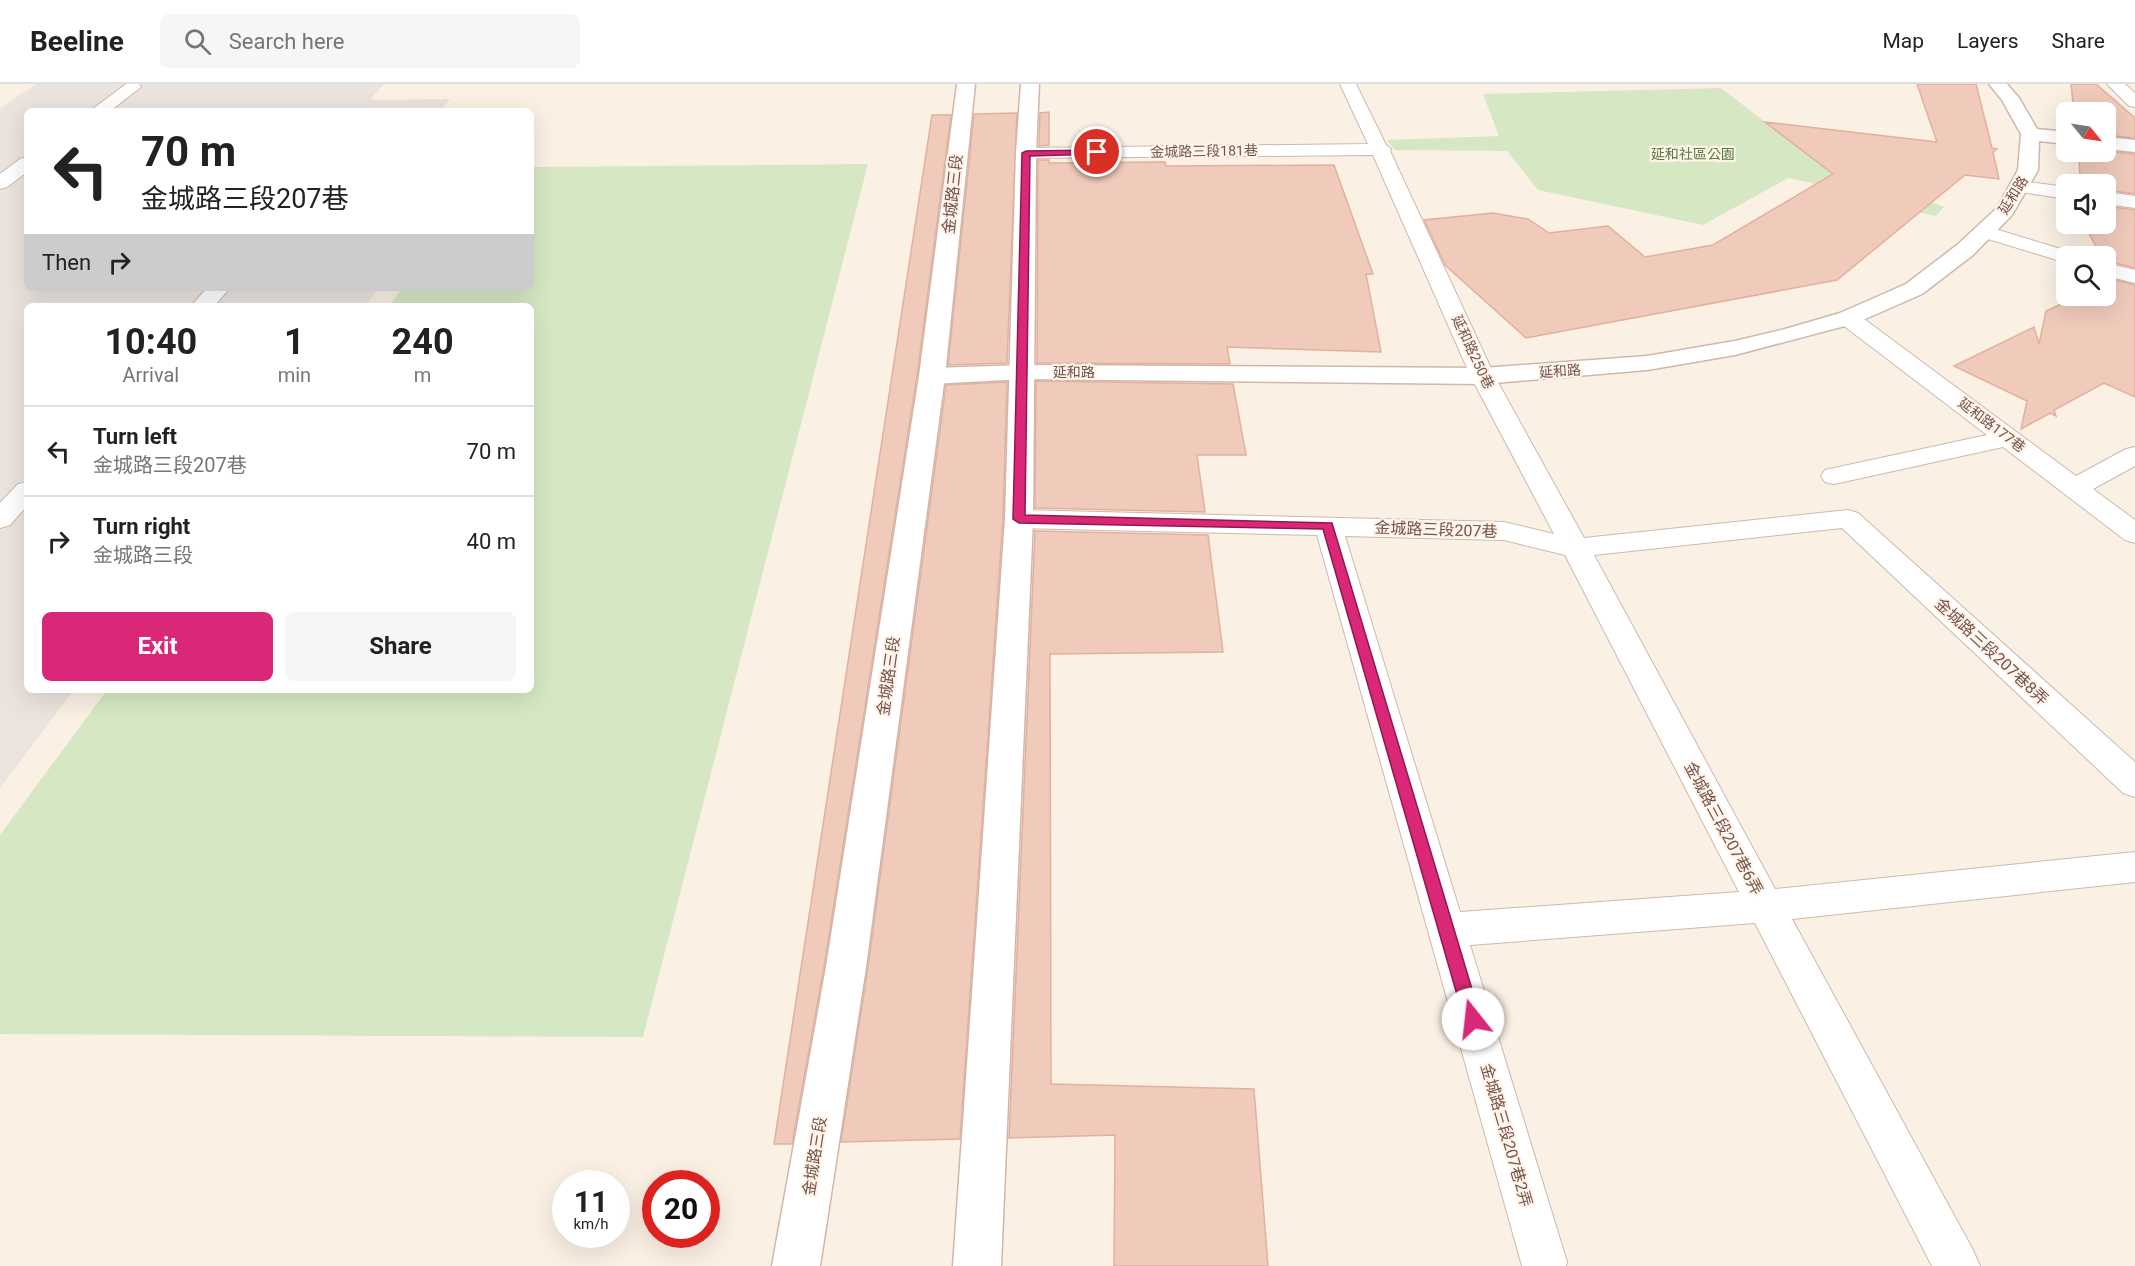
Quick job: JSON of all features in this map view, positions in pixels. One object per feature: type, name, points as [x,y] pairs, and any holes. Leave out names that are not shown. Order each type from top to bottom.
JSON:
[{"type":"main road","name":"金城路三段","points":[[796,1266],[846,967],[932,376],[966,84]]},
{"type":"main road","points":[[977,1266],[1019,519],[1026,153],[1030,84]]},
{"type":"main road","points":[[1998,84],[2010,98],[2030,134],[2056,137]]},
{"type":"main road","name":"延和路","points":[[932,376],[1023,372],[1483,376],[1647,363],[1735,348],[1848,318],[1914,289],[1965,250],[2005,211],[2028,170],[2030,134]]},
{"type":"main road","points":[[2116,144],[2135,146]]},
{"type":"lane","name":"延和路250巷","points":[[1348,84],[1382,149],[1483,376],[1549,502],[1576,548]]},
{"type":"lane","points":[[2115,84],[2135,102]]},
{"type":"lane","points":[[103,108],[133,87]]},
{"type":"lane","name":"金城路三段181巷","points":[[1026,153],[1382,149]]},
{"type":"lane","points":[[0,183],[24,165]]},
{"type":"lane","points":[[2020,187],[2056,192]]},
{"type":"lane","points":[[2116,199],[2135,202]]},
{"type":"lane","points":[[1985,232],[2056,254]]},
{"type":"lane","points":[[2116,271],[2135,277]]},
{"type":"lane","points":[[205,303],[216,291]]},
{"type":"lane","name":"延和路177巷","points":[[1848,318],[2135,534]]},
{"type":"lane","points":[[1834,476],[2008,438]]},
{"type":"lane","points":[[2075,488],[2135,455]]},
{"type":"lane","points":[[0,519],[24,493]]},
{"type":"lane","name":"金城路三段207巷","points":[[1019,519],[1504,531],[1576,548],[1848,519]]},
{"type":"lane","name":"金城路三段207巷8弄","points":[[1848,519],[2135,783]]},
{"type":"lane","name":"金城路三段207巷2弄","points":[[1328,525],[1544,1262]]},
{"type":"lane","name":"金城路三段207巷6弄","points":[[1576,548],[1765,906],[2135,867]]},
{"type":"lane","points":[[1447,930],[1765,906],[1957,1266]]},
{"type":"shaded area","points":[[36,84],[384,84],[370,100],[450,99],[442,108],[24,108],[24,291],[377,291],[367,303],[24,303],[24,693],[72,693],[0,788],[0,108]]},
{"type":"green space","name":"延和社區公園","points":[[1721,88],[1800,149],[1944,207],[1936,216],[1858,199],[1858,193],[1788,178],[1703,225],[1538,190],[1507,151],[1395,150],[1387,140],[1499,136],[1483,94]]},
{"type":"green space","points":[[868,164],[643,1037],[0,1034],[0,835],[105,693],[534,693],[534,303],[391,303],[400,291],[534,291],[534,167]]},
{"type":"building","points":[[1917,84],[1976,84],[1992,148],[1997,149],[1993,152],[1999,179],[1965,175],[1837,280],[1526,338],[1445,265],[1424,220],[1493,213],[1528,219],[1549,233],[1608,226],[1645,257],[1713,245],[1833,174],[1765,122],[1937,142]]},
{"type":"building","points":[[2071,84],[2096,84],[2135,118],[2135,138],[2116,136],[2116,102],[2073,102]]},
{"type":"building","points":[[1049,112],[1049,145],[1039,146],[1040,113]]},
{"type":"building","points":[[1017,113],[1007,363],[948,365],[974,114]]},
{"type":"building","points":[[932,115],[951,115],[917,376],[824,967],[792,1144],[774,1144]]},
{"type":"building","points":[[2116,152],[2135,154],[2135,194],[2116,191],[2116,174],[2080,174],[2079,162],[2116,162]]},
{"type":"building","points":[[1038,160],[1049,160],[1049,163],[1165,162],[1166,166],[1334,165],[1373,274],[1366,274],[1381,352],[1227,347],[1230,364],[1037,363]]},
{"type":"building","points":[[2116,207],[2135,210],[2135,268],[2116,263],[2116,246],[2096,246],[2089,234],[2116,234]]},
{"type":"building","points":[[2116,280],[2135,285],[2135,397],[2104,383],[2054,410],[2056,416],[2050,413],[2021,429],[2027,401],[1954,366],[2034,327],[2039,344],[2046,311],[2057,306],[2116,306]]},
{"type":"building","points":[[1036,381],[1233,384],[1246,455],[1197,455],[1205,512],[1035,508]]},
{"type":"building","points":[[1007,382],[1003,519],[960,1139],[841,1142],[868,967],[946,385]]},
{"type":"building","points":[[1035,531],[1208,535],[1223,652],[1050,654],[1051,1084],[1254,1089],[1268,1266],[1114,1266],[1115,1135],[1009,1138]]},
{"type":"route","points":[[1097,152],[1026,153],[1019,519],[1328,525],[1473,1019]]}]
